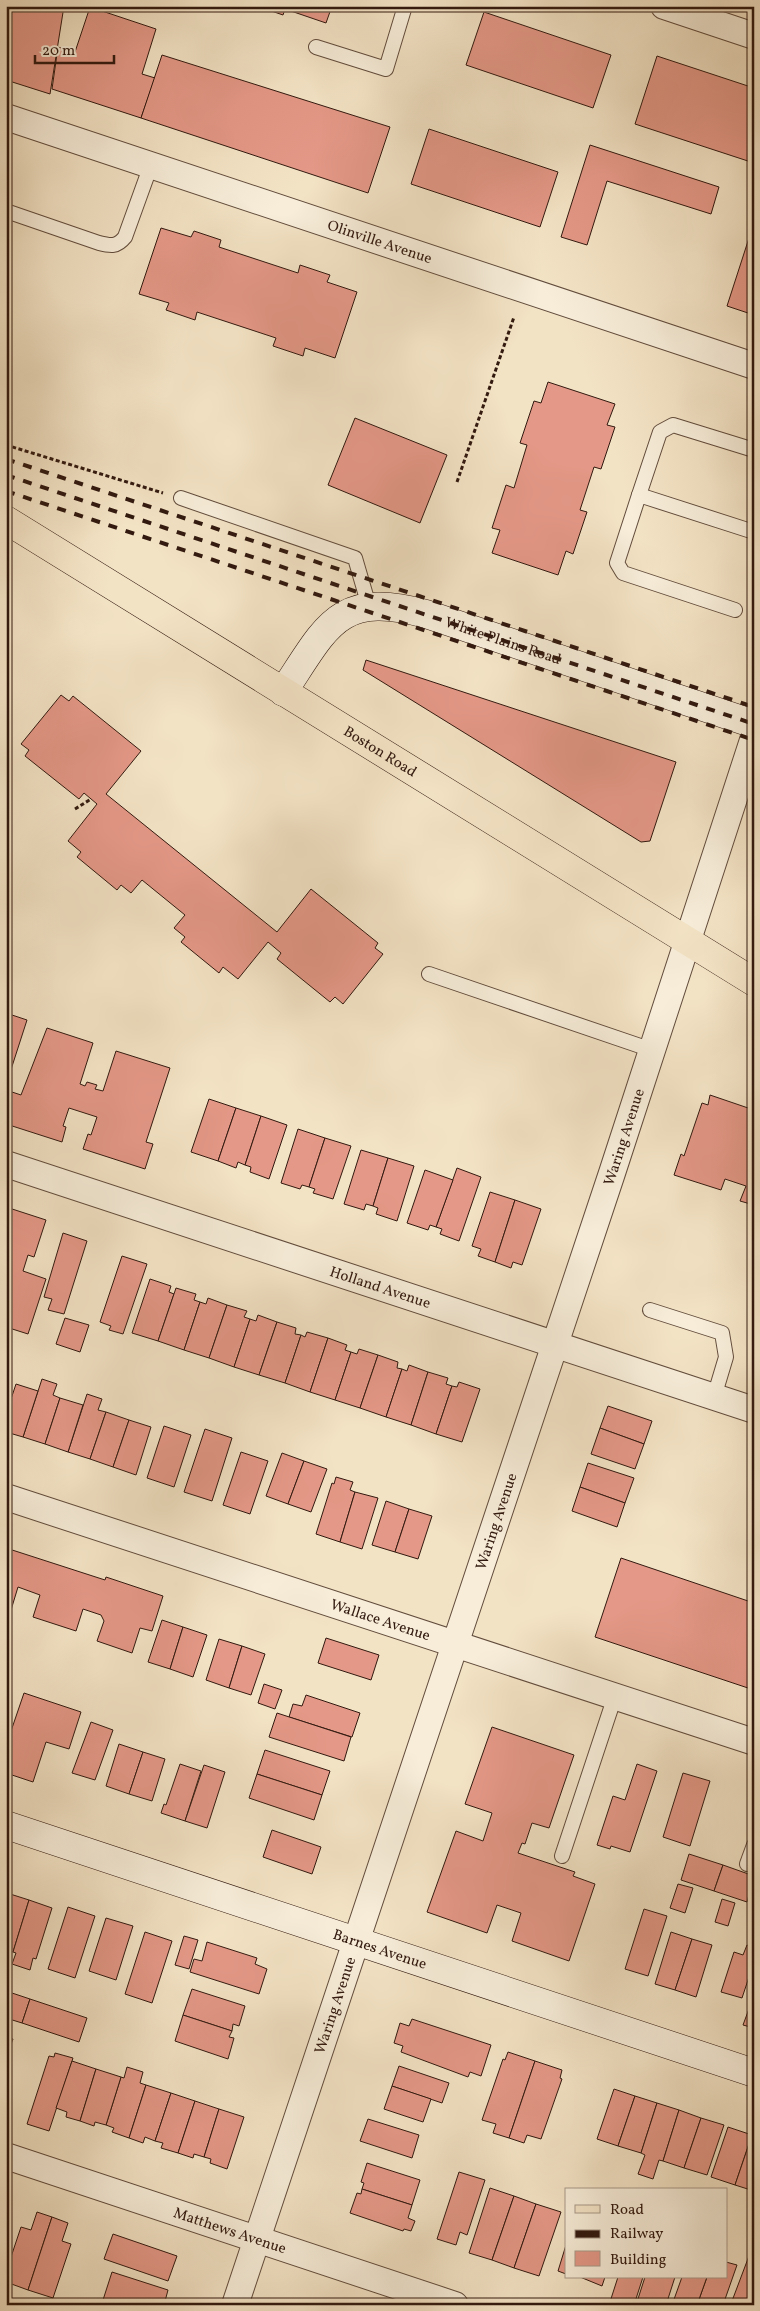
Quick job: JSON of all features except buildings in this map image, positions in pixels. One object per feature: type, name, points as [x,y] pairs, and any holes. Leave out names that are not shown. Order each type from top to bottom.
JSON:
[{"type":"main road","name":"Boston Road","points":[[9,529],[158,612],[283,692],[754,982]]},
{"type":"street","points":[[664,6],[754,36]]},
{"type":"street","name":"Olinville Avenue","points":[[6,116],[754,366]]},
{"type":"street","name":"White Plains Road","points":[[283,692],[329,627],[345,614],[369,606],[402,608],[426,614],[754,724]]},
{"type":"street","name":"Waring Avenue","points":[[235,2305],[456,1643],[754,738]]},
{"type":"street","name":"Holland Avenue","points":[[6,1164],[754,1410]]},
{"type":"street","name":"Wallace Avenue","points":[[6,1497],[754,1742]]},
{"type":"street","name":"Barnes Avenue","points":[[6,1825],[754,2073]]},
{"type":"street","name":"Matthews Avenue","points":[[6,2156],[455,2305]]},
{"type":"lane","points":[[316,47],[386,69],[405,6]]},
{"type":"lane","points":[[6,211],[105,245],[120,244],[125,237],[152,165]]},
{"type":"lane","points":[[735,610],[622,573],[617,563],[660,432],[673,424],[754,450]]},
{"type":"lane","points":[[639,495],[754,532]]},
{"type":"lane","points":[[181,498],[355,558],[369,606]]},
{"type":"lane","points":[[429,974],[652,1050]]},
{"type":"lane","points":[[650,1310],[722,1333],[726,1357],[714,1398]]},
{"type":"lane","points":[[562,1856],[615,1696]]},
{"type":"lane","points":[[747,1864],[754,1845]]},
{"type":"path","points":[[457,482],[514,317]]},
{"type":"path","points":[[6,446],[181,498]]},
{"type":"path","points":[[75,809],[91,799]]},
{"type":"railway","points":[[6,459],[754,707]]},
{"type":"railway","points":[[6,475],[754,724]]},
{"type":"railway","points":[[6,491],[754,740]]}]
